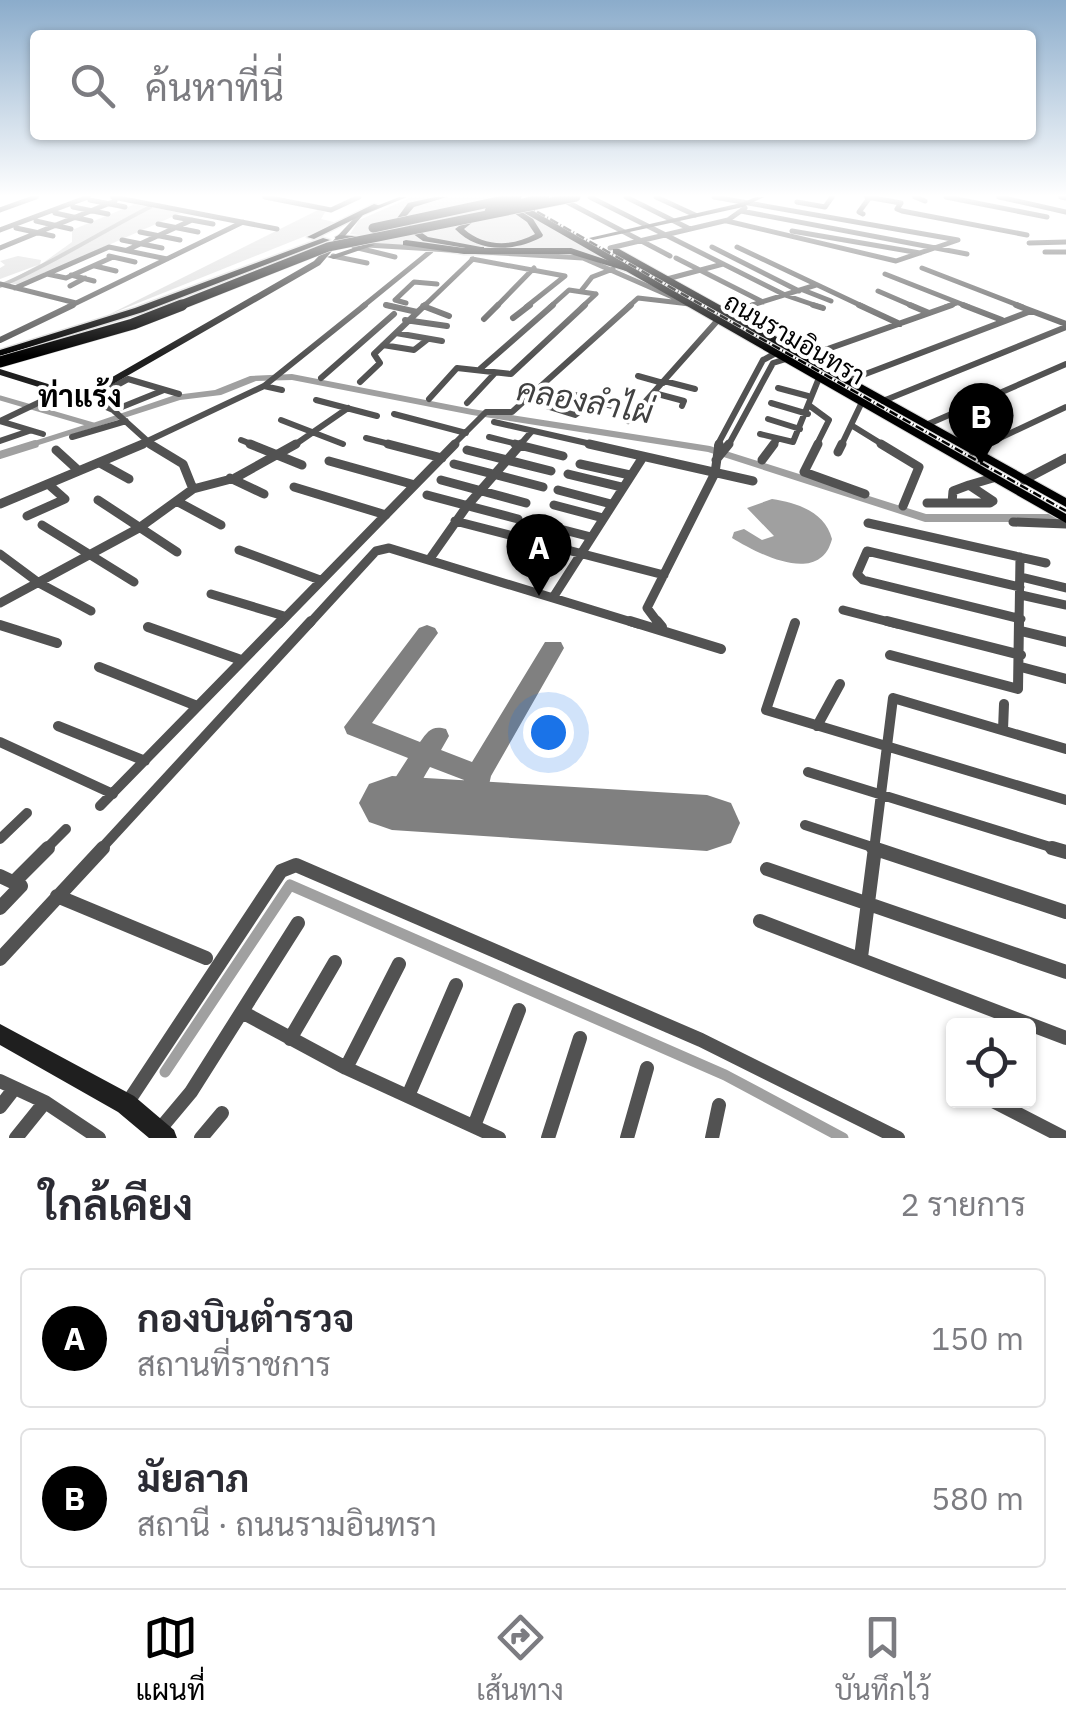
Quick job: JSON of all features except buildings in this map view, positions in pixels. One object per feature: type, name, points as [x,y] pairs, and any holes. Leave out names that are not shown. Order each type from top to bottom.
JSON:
[{"type":"highway","points":[[118,317],[277,250]]},
{"type":"highway","points":[[0,357],[299,250]]},
{"type":"highway","points":[[0,357],[119,321],[304,250]]},
{"type":"highway","points":[[0,357],[134,324],[322,250]]},
{"type":"highway","points":[[246,277],[332,250]]},
{"type":"highway","points":[[467,250],[582,252],[626,268]]},
{"type":"main road","points":[[0,372],[81,396],[334,250]]},
{"type":"main road","points":[[316,263],[338,250]]},
{"type":"main road","points":[[496,250],[521,252]]},
{"type":"main road","name":"ถนนรามอินทรา","points":[[594,250],[690,304],[805,357],[974,451],[1024,480],[1064,515]]},
{"type":"main road","name":"ถนนรามอินทรา","points":[[614,250],[667,280],[781,356],[1064,515]]},
{"type":"main road","points":[[895,422],[910,416]]},
{"type":"main road","points":[[0,1034],[126,1104],[162,1134]]},
{"type":"street","points":[[3,250],[10,253]]},
{"type":"street","points":[[15,288],[101,250]]},
{"type":"street","points":[[127,250],[167,259]]},
{"type":"street","points":[[0,340],[186,250]]},
{"type":"street","points":[[374,250],[395,256]]},
{"type":"street","points":[[419,250],[521,252],[583,258],[690,304]]},
{"type":"street","points":[[659,250],[764,302]]},
{"type":"street","points":[[696,250],[785,295],[823,308]]},
{"type":"street","points":[[718,250],[831,301]]},
{"type":"street","points":[[741,250],[900,324]]},
{"type":"street","points":[[852,250],[892,260],[932,250]]},
{"type":"street","points":[[900,250],[922,254]]},
{"type":"street","points":[[955,250],[967,254]]},
{"type":"street","points":[[1046,252],[1051,250]]},
{"type":"street","points":[[0,504],[147,442],[266,384],[432,252]]},
{"type":"street","points":[[513,265],[521,252]]},
{"type":"street","points":[[96,253],[135,262]]},
{"type":"street","points":[[458,253],[473,260],[534,268],[564,277],[513,318]]},
{"type":"street","points":[[333,256],[367,263]]},
{"type":"street","points":[[667,280],[754,256]]},
{"type":"street","points":[[73,276],[113,257]]},
{"type":"street","points":[[360,382],[380,363],[372,356],[473,260]]},
{"type":"street","points":[[77,262],[116,271]]},
{"type":"street","points":[[485,270],[494,262]]},
{"type":"street","points":[[496,271],[504,264]]},
{"type":"street","points":[[484,318],[534,268]]},
{"type":"street","points":[[582,291],[592,278],[613,268]]},
{"type":"street","points":[[922,268],[1066,326]]},
{"type":"street","points":[[51,272],[94,280]]},
{"type":"street","points":[[885,274],[1002,320]]},
{"type":"street","points":[[70,286],[86,278]]},
{"type":"street","points":[[406,302],[395,300],[414,282],[437,284]]},
{"type":"street","points":[[2,284],[76,303]]},
{"type":"street","points":[[628,422],[723,317],[815,286]]},
{"type":"street","points":[[386,289],[404,292]]},
{"type":"street","points":[[429,399],[458,368],[512,374],[596,294],[569,290],[480,369]]},
{"type":"street","points":[[878,291],[929,313]]},
{"type":"street","points":[[100,806],[483,414],[508,413],[516,408],[638,298],[690,304]]},
{"type":"street","points":[[805,357],[957,303]]},
{"type":"street","points":[[386,305],[449,316]]},
{"type":"street","points":[[847,381],[1031,310]]},
{"type":"street","points":[[321,378],[392,316],[446,326]]},
{"type":"street","points":[[530,325],[556,331]]},
{"type":"street","points":[[884,401],[1066,326]]},
{"type":"street","points":[[396,333],[442,341]]},
{"type":"street","points":[[384,345],[414,350],[428,338]]},
{"type":"street","points":[[621,617],[647,608],[715,473],[720,453],[773,363],[781,356]]},
{"type":"street","points":[[926,425],[1066,364]]},
{"type":"street","points":[[467,403],[495,373]]},
{"type":"street","points":[[638,376],[695,389]]},
{"type":"street","points":[[760,434],[791,443],[819,378]]},
{"type":"street","points":[[98,395],[126,379],[179,394]]},
{"type":"street","points":[[266,384],[282,390]]},
{"type":"street","points":[[778,388],[829,420],[804,472],[865,494]]},
{"type":"street","points":[[72,438],[164,390]]},
{"type":"street","points":[[0,421],[63,391]]},
{"type":"street","points":[[561,391],[636,412]]},
{"type":"street","points":[[654,393],[684,401],[682,406]]},
{"type":"street","points":[[81,396],[122,415],[147,442],[182,460],[190,468],[193,490]]},
{"type":"street","points":[[316,400],[377,416]]},
{"type":"street","points":[[546,406],[575,415],[595,401]]},
{"type":"street","points":[[838,452],[862,402]]},
{"type":"street","points":[[770,404],[808,405]]},
{"type":"street","points":[[974,451],[1066,407]]},
{"type":"street","points":[[0,603],[139,528],[193,490],[230,478],[275,455],[348,408]]},
{"type":"street","points":[[394,414],[466,433]]},
{"type":"street","points":[[281,420],[343,444]]},
{"type":"street","points":[[768,420],[800,429]]},
{"type":"street","points":[[0,421],[43,434]]},
{"type":"street","points":[[494,422],[753,482]]},
{"type":"street","points":[[851,424],[920,467],[903,506]]},
{"type":"street","points":[[0,441],[31,430]]},
{"type":"street","points":[[429,560],[466,506],[532,432]]},
{"type":"street","points":[[488,437],[564,456]]},
{"type":"street","points":[[366,438],[442,458]]},
{"type":"street","points":[[241,440],[302,465]]},
{"type":"street","points":[[762,460],[776,440]]},
{"type":"street","points":[[795,447],[814,452]]},
{"type":"street","points":[[56,450],[79,472]]},
{"type":"street","points":[[467,450],[551,470]]},
{"type":"street","points":[[554,596],[643,456]]},
{"type":"street","points":[[1024,480],[1066,458]]},
{"type":"street","points":[[329,462],[415,485]]},
{"type":"street","points":[[100,463],[128,479]]},
{"type":"street","points":[[454,464],[543,487]]},
{"type":"street","points":[[580,464],[630,476]]},
{"type":"street","points":[[568,474],[622,487]]},
{"type":"street","points":[[230,478],[264,494]]},
{"type":"street","points":[[952,502],[953,491],[993,478]]},
{"type":"street","points":[[441,480],[526,503]]},
{"type":"street","points":[[27,516],[65,499],[48,484]]},
{"type":"street","points":[[927,503],[992,502],[969,485]]},
{"type":"street","points":[[294,487],[386,515]]},
{"type":"street","points":[[558,490],[611,504]]},
{"type":"street","points":[[427,495],[518,519]]},
{"type":"street","points":[[98,500],[177,552]]},
{"type":"street","points":[[180,502],[221,525]]},
{"type":"street","points":[[554,505],[603,518]]},
{"type":"street","points":[[1013,522],[1064,515]]},
{"type":"street","points":[[454,521],[664,575]]},
{"type":"street","points":[[533,522],[591,536]]},
{"type":"street","points":[[868,522],[1046,562]]},
{"type":"street","points":[[42,525],[134,582]]},
{"type":"street","points":[[0,959],[373,552],[388,548],[721,649]]},
{"type":"street","points":[[239,550],[320,580]]},
{"type":"street","points":[[1066,605],[1021,586],[866,551],[857,574],[862,580],[1021,625],[1066,642]]},
{"type":"street","points":[[0,554],[39,583],[90,611]]},
{"type":"street","points":[[890,656],[1016,690],[1021,661],[1020,557]]},
{"type":"street","points":[[1021,586],[1066,588]]},
{"type":"street","points":[[211,594],[284,616]]},
{"type":"street","points":[[647,608],[664,630]]},
{"type":"street","points":[[843,610],[1021,661],[1066,679]]},
{"type":"street","points":[[794,623],[765,707],[1066,800]]},
{"type":"street","points":[[0,625],[57,643]]},
{"type":"street","points":[[148,627],[241,660]]},
{"type":"street","points":[[99,667],[198,706]]},
{"type":"street","points":[[817,726],[840,684]]},
{"type":"street","points":[[861,957],[886,746],[896,697],[1066,749]]},
{"type":"street","points":[[1003,730],[1004,704]]},
{"type":"street","points":[[58,726],[145,760]]},
{"type":"street","points":[[0,742],[113,794]]},
{"type":"street","points":[[808,772],[1066,852]]},
{"type":"street","points":[[0,840],[26,813]]},
{"type":"street","points":[[805,825],[1066,912]]},
{"type":"street","points":[[14,882],[66,829]]},
{"type":"street","points":[[126,1104],[281,871],[296,864],[701,1040],[898,1138]]},
{"type":"street","points":[[767,869],[1066,972]]},
{"type":"street","points":[[0,876],[21,886],[0,908]]},
{"type":"street","points":[[57,896],[206,958]]},
{"type":"street","points":[[760,921],[1066,1038]]},
{"type":"street","points":[[162,1134],[298,923]]},
{"type":"street","points":[[290,1039],[335,962]]},
{"type":"street","points":[[346,1068],[399,964]]},
{"type":"street","points":[[408,1096],[456,986]]},
{"type":"street","points":[[474,1126],[520,1010]]},
{"type":"street","points":[[242,1012],[346,1068],[498,1138]]},
{"type":"street","points":[[548,1138],[580,1038]]},
{"type":"street","points":[[627,1138],[647,1068]]},
{"type":"street","points":[[0,1107],[7,1085],[45,1102],[99,1138]]},
{"type":"street","points":[[16,1138],[45,1102]]},
{"type":"street","points":[[712,1138],[720,1105]]},
{"type":"street","points":[[1007,1108],[1065,1138]]},
{"type":"street","points":[[201,1138],[222,1113]]},
{"type":"shaded area","points":[[61,250],[97,250],[18,285],[7,282],[38,265],[0,279],[0,268],[5,265],[0,261],[18,256],[41,260],[40,265]]},
{"type":"shaded area","points":[[238,250],[270,250],[108,315]]},
{"type":"shaded area","points":[[567,250],[592,250],[603,256]]},
{"type":"shaded area","points":[[772,499],[801,506],[823,522],[832,539],[825,553],[815,561],[788,563],[732,538],[734,532],[744,529],[762,540],[774,536],[747,508]]},
{"type":"waterway","points":[[0,286],[71,250]]},
{"type":"waterway","name":"คลองลำไผ่","points":[[93,425],[179,397],[217,393],[254,378],[292,377],[472,412],[710,449],[925,518],[1066,518]]},
{"type":"waterway","points":[[0,398],[93,425],[27,446]]},
{"type":"waterway","points":[[0,455],[35,444]]},
{"type":"waterway","points":[[165,1072],[290,885],[725,1075],[843,1138]]},
{"type":"taxiway","points":[[425,754],[356,727],[427,633]]},
{"type":"taxiway","points":[[478,775],[553,648]]},
{"type":"taxiway","points":[[425,754],[437,736]]},
{"type":"taxiway","points":[[392,803],[425,754]]},
{"type":"taxiway","points":[[425,754],[478,775]]},
{"type":"taxiway","points":[[473,808],[478,775]]},
{"type":"runway","points":[[392,803],[707,823]]},
{"type":"railway","points":[[605,250],[1066,511]]},
{"type":"place","name":"มัยลาภ","points":[[981,465]]},
{"type":"place","name":"กองบินตำรวจ","points":[[539,596]]},
{"type":"district","name":"ท่าแร้ง","points":[[80,395]]}]
